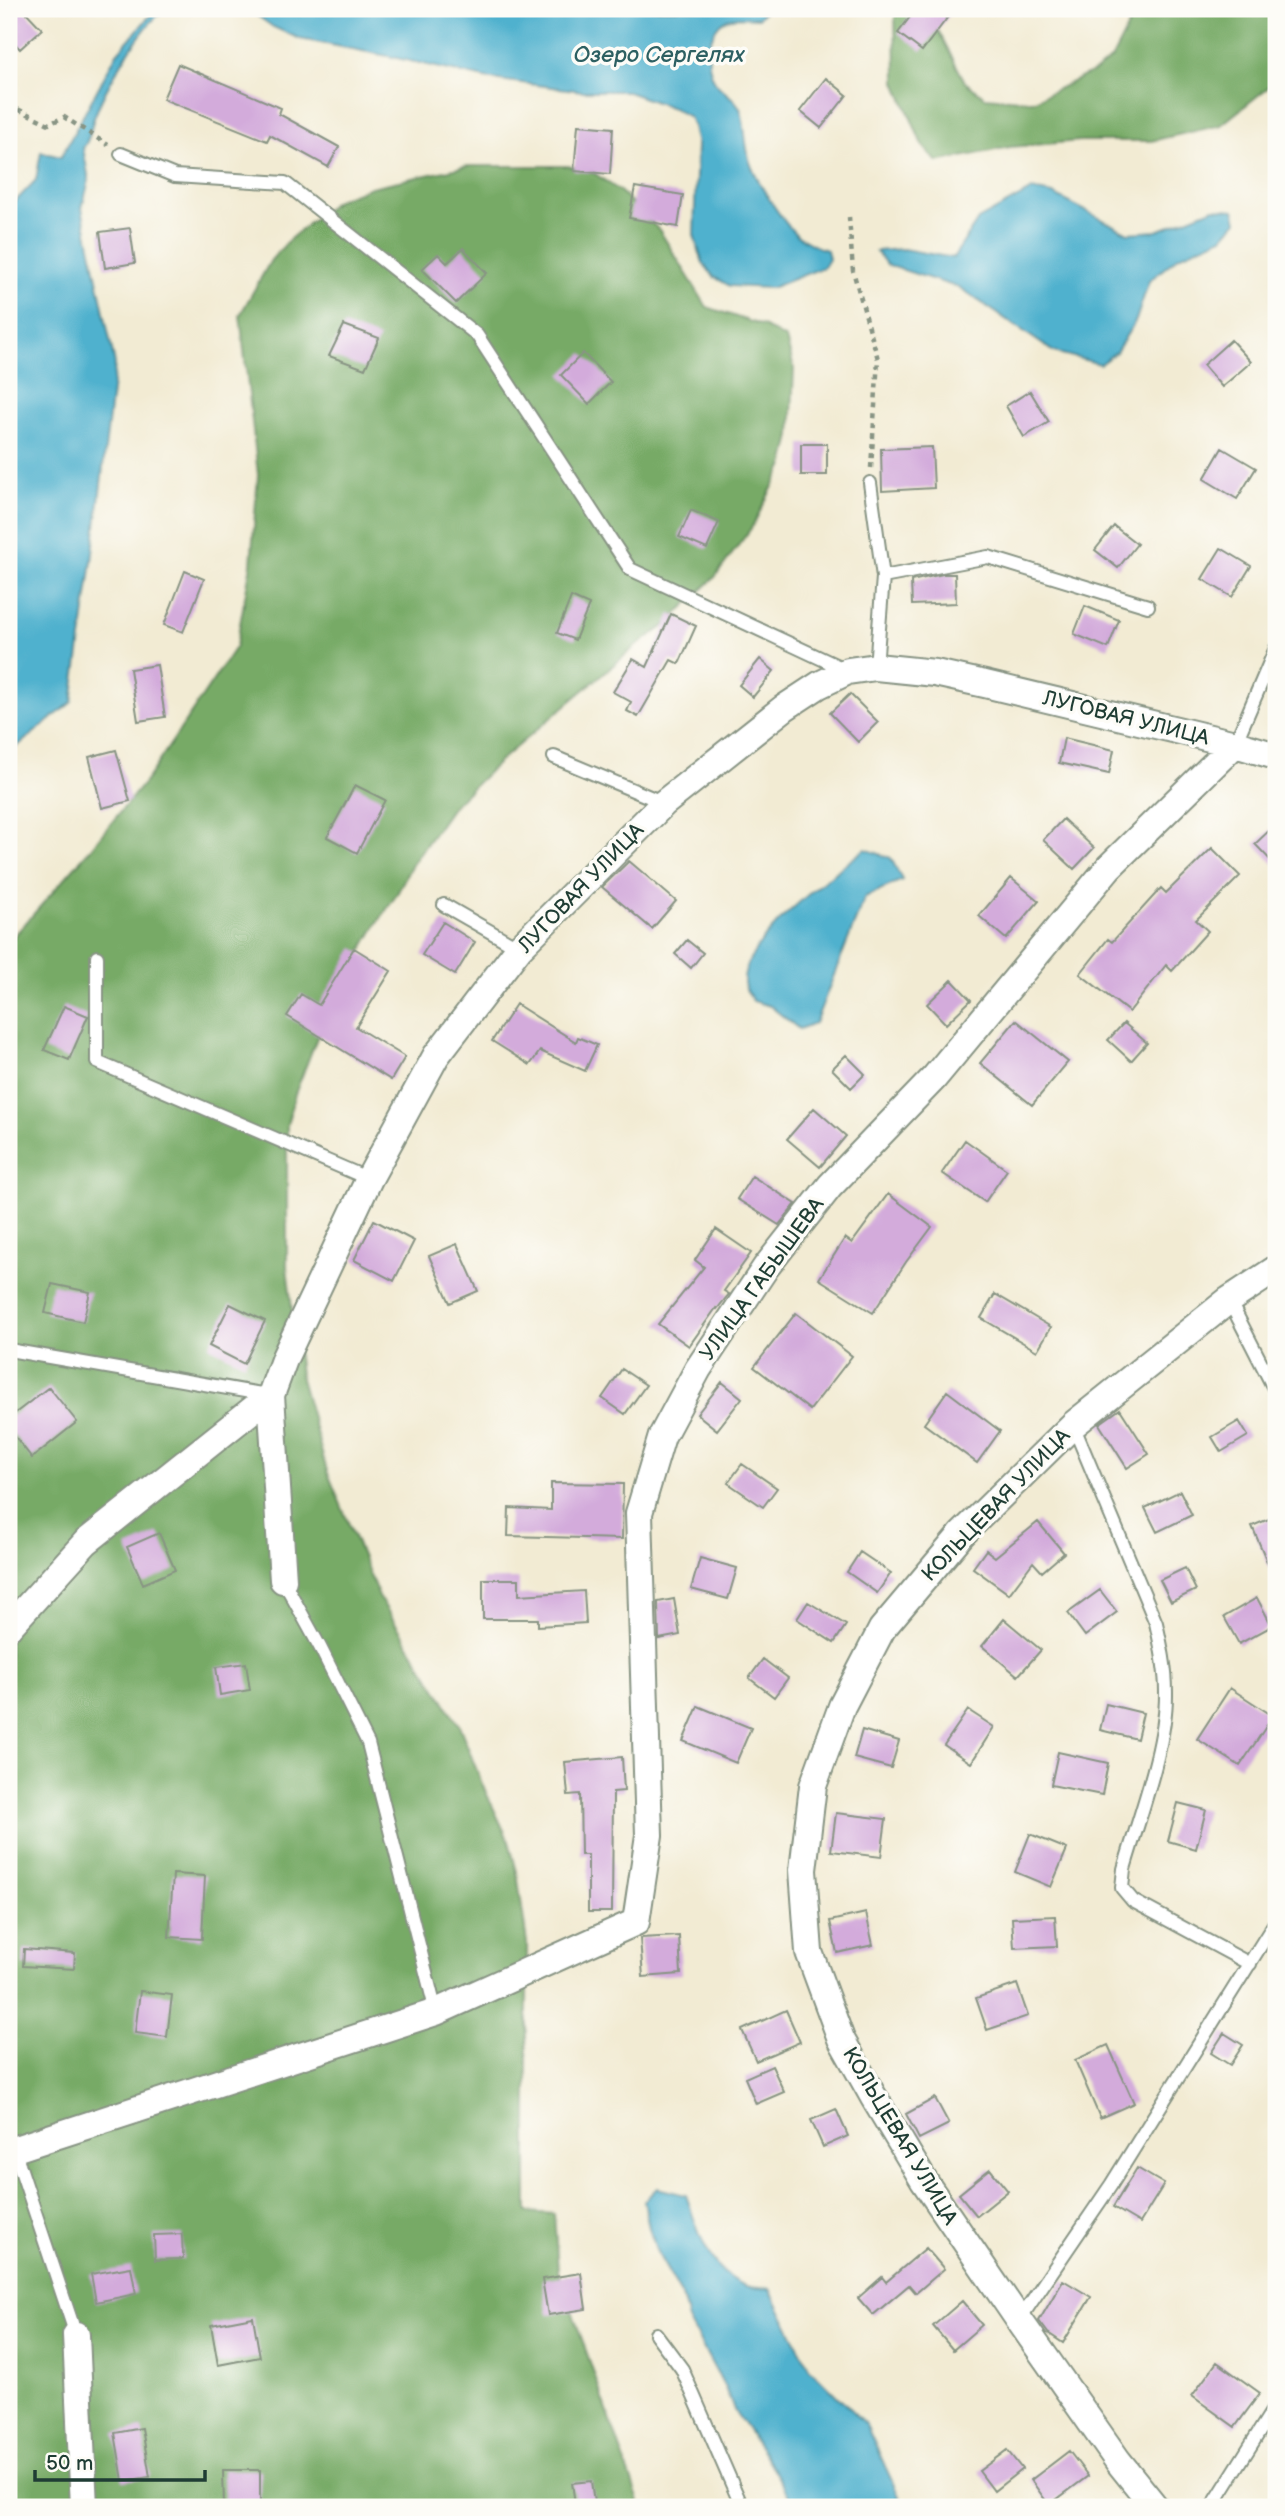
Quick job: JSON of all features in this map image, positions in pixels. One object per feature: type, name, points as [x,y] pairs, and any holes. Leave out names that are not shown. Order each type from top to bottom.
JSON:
[{"type":"street","name":"ЛУГОВАЯ УЛИЦА","points":[[283,1580],[271,1395],[285,1357],[369,1179],[436,1056],[519,948],[664,803],[784,708],[819,685],[848,671],[876,667],[960,678],[1276,756]]},
{"type":"street","name":"УЛИЦА ГАБЫШЕВА","points":[[436,2012],[636,1922],[649,1835],[639,1513],[663,1436],[698,1368],[766,1267],[831,1185],[934,1078],[1109,867],[1235,744]]},
{"type":"street","name":"КОЛЬЦЕВАЯ УЛИЦА","points":[[1155,2507],[1118,2461],[924,2181],[841,2039],[809,1952],[803,1870],[814,1786],[842,1706],[882,1629],[962,1534],[1073,1425],[1229,1300],[1276,1269]]},
{"type":"street","points":[[9,1627],[86,1542],[271,1395]]},
{"type":"street","points":[[11,2150],[436,2012]]},
{"type":"street","points":[[76,2335],[84,2507]]},
{"type":"lane","points":[[121,153],[175,176],[285,183],[477,335],[630,569],[848,671]]},
{"type":"lane","points":[[870,483],[883,577],[876,667]]},
{"type":"lane","points":[[883,577],[988,557],[1148,606]]},
{"type":"lane","points":[[1235,744],[1276,648]]},
{"type":"lane","points":[[554,757],[664,803]]},
{"type":"lane","points":[[444,905],[519,948]]},
{"type":"lane","points":[[97,957],[97,1062],[369,1179]]},
{"type":"lane","points":[[1229,1300],[1276,1392]]},
{"type":"lane","points":[[9,1350],[271,1395]]},
{"type":"lane","points":[[1073,1425],[1156,1623],[1164,1656],[1167,1693],[1162,1736],[1124,1869],[1122,1888],[1132,1901],[1250,1964]]},
{"type":"lane","points":[[283,1580],[368,1743],[436,2012]]},
{"type":"lane","points":[[1019,2320],[1111,2185],[1276,1921]]},
{"type":"lane","points":[[11,2150],[76,2335]]},
{"type":"lane","points":[[656,2334],[682,2369],[742,2507]]},
{"type":"lane","points":[[1212,2507],[1276,2405]]},
{"type":"path","points":[[9,106],[49,124],[64,117],[121,153]]},
{"type":"path","points":[[849,217],[853,271],[878,359],[870,483]]},
{"type":"green space","points":[[895,9],[927,9],[965,82],[985,97],[1033,101],[1095,71],[1112,58],[1137,9],[1276,9],[1276,81],[1221,125],[1151,141],[1080,141],[1010,147],[937,162],[922,145],[896,82]]},
{"type":"green space","points":[[468,166],[568,166],[594,173],[621,192],[660,231],[707,307],[763,326],[786,339],[794,368],[791,436],[784,465],[752,527],[715,577],[663,627],[636,646],[503,758],[453,806],[411,866],[329,1007],[295,1094],[287,1125],[287,1267],[300,1375],[327,1471],[379,1597],[459,1725],[483,1786],[509,1841],[517,1872],[527,1943],[527,2212],[554,2214],[558,2271],[641,2507],[9,2507],[9,942],[147,779],[236,646],[251,564],[258,475],[240,315],[271,260],[290,239],[337,200],[371,187]]},
{"type":"water","points":[[156,9],[165,9],[144,30],[114,75],[83,148],[89,180],[82,208],[115,364],[72,702],[9,753],[9,208],[36,180],[41,152],[61,157],[117,53]]},
{"type":"water","name":"Озеро Сергелях","points":[[248,9],[767,9],[758,18],[734,17],[723,22],[712,36],[709,66],[716,83],[739,106],[749,159],[770,200],[798,236],[827,250],[829,259],[824,267],[771,288],[730,286],[714,277],[703,263],[694,235],[697,145],[693,126],[689,117],[673,108],[625,91],[582,91],[484,78],[300,39],[273,27]]},
{"type":"water","points":[[1032,190],[1053,194],[1128,233],[1157,231],[1214,208],[1234,210],[1237,221],[1223,237],[1179,256],[1149,281],[1136,320],[1116,352],[1100,364],[1054,352],[960,288],[887,265],[876,251],[903,249],[953,258],[978,220]]},
{"type":"water","points":[[865,849],[891,858],[902,880],[865,897],[815,1023],[799,1029],[770,1006],[753,1001],[744,984],[748,965],[758,947],[792,909]]},
{"type":"water","points":[[657,2188],[686,2195],[705,2247],[720,2269],[730,2278],[743,2285],[770,2289],[809,2368],[866,2425],[904,2507],[796,2507],[734,2410],[688,2320],[682,2296],[657,2252],[644,2201]]},
{"type":"building","points":[[19,9],[23,9],[42,29],[20,49],[9,37],[9,18]]},
{"type":"building","points":[[916,9],[954,9],[922,51],[898,33]]},
{"type":"building","points":[[178,64],[281,108],[279,114],[339,147],[328,167],[270,135],[267,141],[163,99]]},
{"type":"building","points":[[826,78],[847,95],[821,128],[800,111]]},
{"type":"building","points":[[578,125],[613,128],[610,174],[574,171]]},
{"type":"building","points":[[635,187],[683,195],[678,227],[629,218]]},
{"type":"building","points":[[130,228],[135,263],[105,268],[100,232]]},
{"type":"building","points":[[463,248],[487,273],[456,303],[422,269],[438,254],[447,263]]},
{"type":"building","points":[[344,325],[379,338],[365,369],[329,356]]},
{"type":"building","points":[[1231,340],[1251,362],[1222,387],[1203,365]]},
{"type":"building","points":[[583,353],[611,382],[589,404],[561,375]]},
{"type":"building","points":[[1030,391],[1049,422],[1024,437],[1006,406]]},
{"type":"building","points":[[801,444],[827,444],[827,475],[801,475]]},
{"type":"building","points":[[932,447],[934,488],[882,491],[881,449]]},
{"type":"building","points":[[1222,448],[1256,468],[1237,499],[1204,479]]},
{"type":"building","points":[[691,510],[719,522],[707,549],[679,537]]},
{"type":"building","points":[[1114,526],[1137,544],[1118,568],[1095,550]]},
{"type":"building","points":[[1221,548],[1251,566],[1232,597],[1202,579]]},
{"type":"building","points":[[185,571],[204,579],[183,632],[164,625]]},
{"type":"building","points":[[955,574],[956,603],[912,605],[911,581]]},
{"type":"building","points":[[571,597],[589,605],[575,640],[557,633]]},
{"type":"building","points":[[1085,606],[1119,620],[1108,648],[1074,634]]},
{"type":"building","points":[[671,614],[696,626],[679,664],[671,660],[638,717],[627,711],[631,702],[613,692],[633,659],[647,667]]},
{"type":"building","points":[[760,659],[774,671],[753,697],[739,685]]},
{"type":"building","points":[[157,665],[165,717],[138,721],[130,669]]},
{"type":"building","points":[[850,694],[878,722],[858,742],[830,713]]},
{"type":"building","points":[[1064,738],[1114,750],[1109,774],[1059,763]]},
{"type":"building","points":[[116,750],[130,801],[102,808],[89,757]]},
{"type":"building","points":[[355,785],[385,800],[357,853],[327,837]]},
{"type":"building","points":[[1063,819],[1094,848],[1074,869],[1043,840]]},
{"type":"building","points":[[1276,824],[1276,866],[1255,844]]},
{"type":"building","points":[[1212,848],[1240,876],[1196,920],[1208,931],[1172,971],[1166,965],[1129,1012],[1080,974],[1108,939],[1112,942],[1161,888],[1166,893]]},
{"type":"building","points":[[629,861],[676,901],[652,929],[602,887]]},
{"type":"building","points":[[1011,878],[1039,901],[1006,939],[979,916]]},
{"type":"building","points":[[443,922],[475,942],[455,975],[422,955]]},
{"type":"building","points":[[687,940],[703,953],[691,968],[675,954]]},
{"type":"building","points":[[354,948],[391,971],[356,1027],[405,1057],[391,1080],[287,1016],[301,994],[319,1005]]},
{"type":"building","points":[[952,980],[971,1000],[946,1024],[927,1004]]},
{"type":"building","points":[[516,1004],[576,1042],[578,1037],[597,1045],[585,1071],[540,1051],[530,1065],[492,1041]]},
{"type":"building","points":[[64,1006],[88,1016],[69,1060],[44,1050]]},
{"type":"building","points":[[1016,1020],[1068,1062],[1032,1105],[980,1063]]},
{"type":"building","points":[[1124,1023],[1147,1043],[1131,1061],[1108,1040]]},
{"type":"building","points":[[846,1055],[865,1074],[851,1088],[832,1069]]},
{"type":"building","points":[[814,1108],[846,1136],[820,1167],[787,1139]]},
{"type":"building","points":[[965,1140],[1007,1170],[985,1202],[942,1173]]},
{"type":"building","points":[[752,1176],[796,1204],[779,1225],[737,1199]]},
{"type":"building","points":[[888,1194],[932,1227],[873,1313],[819,1279],[845,1238],[852,1243]]},
{"type":"building","points":[[374,1220],[414,1241],[394,1281],[354,1260]]},
{"type":"building","points":[[716,1229],[751,1253],[724,1291],[729,1294],[689,1346],[658,1324],[704,1267],[695,1260]]},
{"type":"building","points":[[457,1244],[478,1291],[450,1303],[429,1256]]},
{"type":"building","points":[[52,1284],[90,1292],[83,1322],[45,1313]]},
{"type":"building","points":[[995,1294],[1051,1327],[1037,1351],[981,1318]]},
{"type":"building","points":[[230,1304],[265,1321],[244,1364],[209,1346]]},
{"type":"building","points":[[796,1313],[852,1356],[810,1410],[754,1367]]},
{"type":"building","points":[[622,1369],[646,1385],[625,1414],[602,1398]]},
{"type":"building","points":[[722,1382],[742,1398],[717,1430],[697,1414]]},
{"type":"building","points":[[49,1387],[77,1422],[32,1458],[9,1429],[9,1418]]},
{"type":"building","points":[[947,1391],[1000,1431],[977,1463],[924,1424]]},
{"type":"building","points":[[1120,1409],[1149,1454],[1127,1468],[1099,1424]]},
{"type":"building","points":[[1239,1421],[1248,1436],[1221,1452],[1212,1437]]},
{"type":"building","points":[[742,1464],[777,1488],[763,1507],[728,1483]]},
{"type":"building","points":[[551,1483],[623,1484],[622,1539],[508,1536],[509,1508],[551,1510]]},
{"type":"building","points":[[1180,1491],[1192,1515],[1157,1532],[1145,1508]]},
{"type":"building","points":[[1276,1516],[1276,1583],[1252,1526]]},
{"type":"building","points":[[1038,1522],[1064,1553],[1042,1572],[1033,1562],[1009,1594],[973,1568],[986,1550],[995,1557]]},
{"type":"building","points":[[159,1533],[175,1570],[143,1584],[127,1547]]},
{"type":"building","points":[[860,1552],[891,1573],[877,1593],[847,1572]]},
{"type":"building","points":[[700,1558],[737,1568],[728,1599],[691,1589]]},
{"type":"building","points":[[1185,1568],[1196,1590],[1171,1602],[1160,1580]]},
{"type":"building","points":[[483,1579],[519,1579],[519,1595],[584,1591],[586,1623],[538,1626],[538,1619],[483,1619]]},
{"type":"building","points":[[1100,1590],[1117,1612],[1085,1636],[1068,1613]]},
{"type":"building","points":[[1257,1598],[1272,1626],[1239,1644],[1224,1617]]},
{"type":"building","points":[[674,1599],[680,1635],[659,1639],[658,1602]]},
{"type":"building","points":[[808,1602],[846,1625],[834,1643],[797,1619]]},
{"type":"building","points":[[1004,1619],[1041,1650],[1018,1676],[982,1646]]},
{"type":"building","points":[[763,1659],[788,1678],[774,1697],[749,1678]]},
{"type":"building","points":[[246,1663],[250,1690],[220,1695],[216,1667]]},
{"type":"building","points":[[1230,1688],[1273,1716],[1240,1766],[1197,1739]]},
{"type":"building","points":[[1106,1704],[1143,1713],[1137,1739],[1100,1730]]},
{"type":"building","points":[[698,1706],[751,1728],[736,1763],[683,1741]]},
{"type":"building","points":[[968,1710],[994,1727],[971,1763],[944,1745]]},
{"type":"building","points":[[862,1730],[899,1741],[891,1768],[854,1758]]},
{"type":"building","points":[[1058,1752],[1108,1763],[1102,1795],[1051,1785]]},
{"type":"building","points":[[622,1757],[624,1791],[613,1792],[612,1912],[588,1912],[588,1855],[581,1855],[580,1794],[568,1795],[565,1762]]},
{"type":"building","points":[[1178,1803],[1206,1810],[1196,1849],[1168,1841]]},
{"type":"building","points":[[836,1813],[886,1819],[881,1857],[831,1851]]},
{"type":"building","points":[[1030,1834],[1067,1849],[1051,1887],[1015,1872]]},
{"type":"building","points":[[173,1874],[205,1876],[202,1939],[169,1937]]},
{"type":"building","points":[[866,1913],[873,1945],[837,1953],[830,1921]]},
{"type":"building","points":[[1055,1916],[1057,1946],[1014,1948],[1012,1918]]},
{"type":"building","points":[[679,1936],[681,1974],[643,1977],[640,1938]]},
{"type":"building","points":[[24,1949],[75,1953],[74,1969],[23,1966]]},
{"type":"building","points":[[1017,1984],[1028,2016],[987,2030],[976,1998]]},
{"type":"building","points":[[140,1991],[172,1995],[167,2037],[135,2033]]},
{"type":"building","points":[[786,2010],[800,2042],[756,2061],[742,2030]]},
{"type":"building","points":[[1224,2033],[1243,2045],[1230,2065],[1211,2053]]},
{"type":"building","points":[[1108,2045],[1134,2103],[1100,2118],[1075,2060]]},
{"type":"building","points":[[772,2066],[784,2092],[756,2104],[745,2078]]},
{"type":"building","points":[[935,2098],[949,2124],[919,2139],[906,2114]]},
{"type":"building","points":[[836,2109],[848,2136],[823,2147],[811,2120]]},
{"type":"building","points":[[1137,2168],[1164,2184],[1140,2223],[1113,2207]]},
{"type":"building","points":[[990,2169],[1008,2191],[977,2216],[959,2194]]},
{"type":"building","points":[[182,2234],[183,2259],[155,2260],[154,2235]]},
{"type":"building","points":[[926,2248],[944,2269],[916,2293],[909,2285],[873,2315],[858,2298],[882,2277],[886,2282]]},
{"type":"building","points":[[131,2267],[136,2294],[96,2302],[91,2274]]},
{"type":"building","points":[[581,2273],[586,2309],[548,2315],[542,2279]]},
{"type":"building","points":[[1063,2280],[1091,2297],[1063,2343],[1048,2333],[1039,2321]]},
{"type":"building","points":[[962,2301],[982,2325],[953,2350],[933,2326]]},
{"type":"building","points":[[253,2317],[260,2357],[218,2365],[211,2325]]},
{"type":"building","points":[[1217,2362],[1260,2393],[1235,2427],[1192,2396]]},
{"type":"building","points":[[142,2428],[150,2477],[123,2481],[115,2433]]},
{"type":"building","points":[[1007,2450],[1022,2469],[994,2491],[979,2471]]},
{"type":"building","points":[[1069,2451],[1088,2476],[1049,2505],[1031,2480]]},
{"type":"building","points":[[223,2470],[260,2470],[260,2507],[224,2507]]},
{"type":"building","points":[[591,2481],[594,2502],[575,2504],[572,2483]]}]
